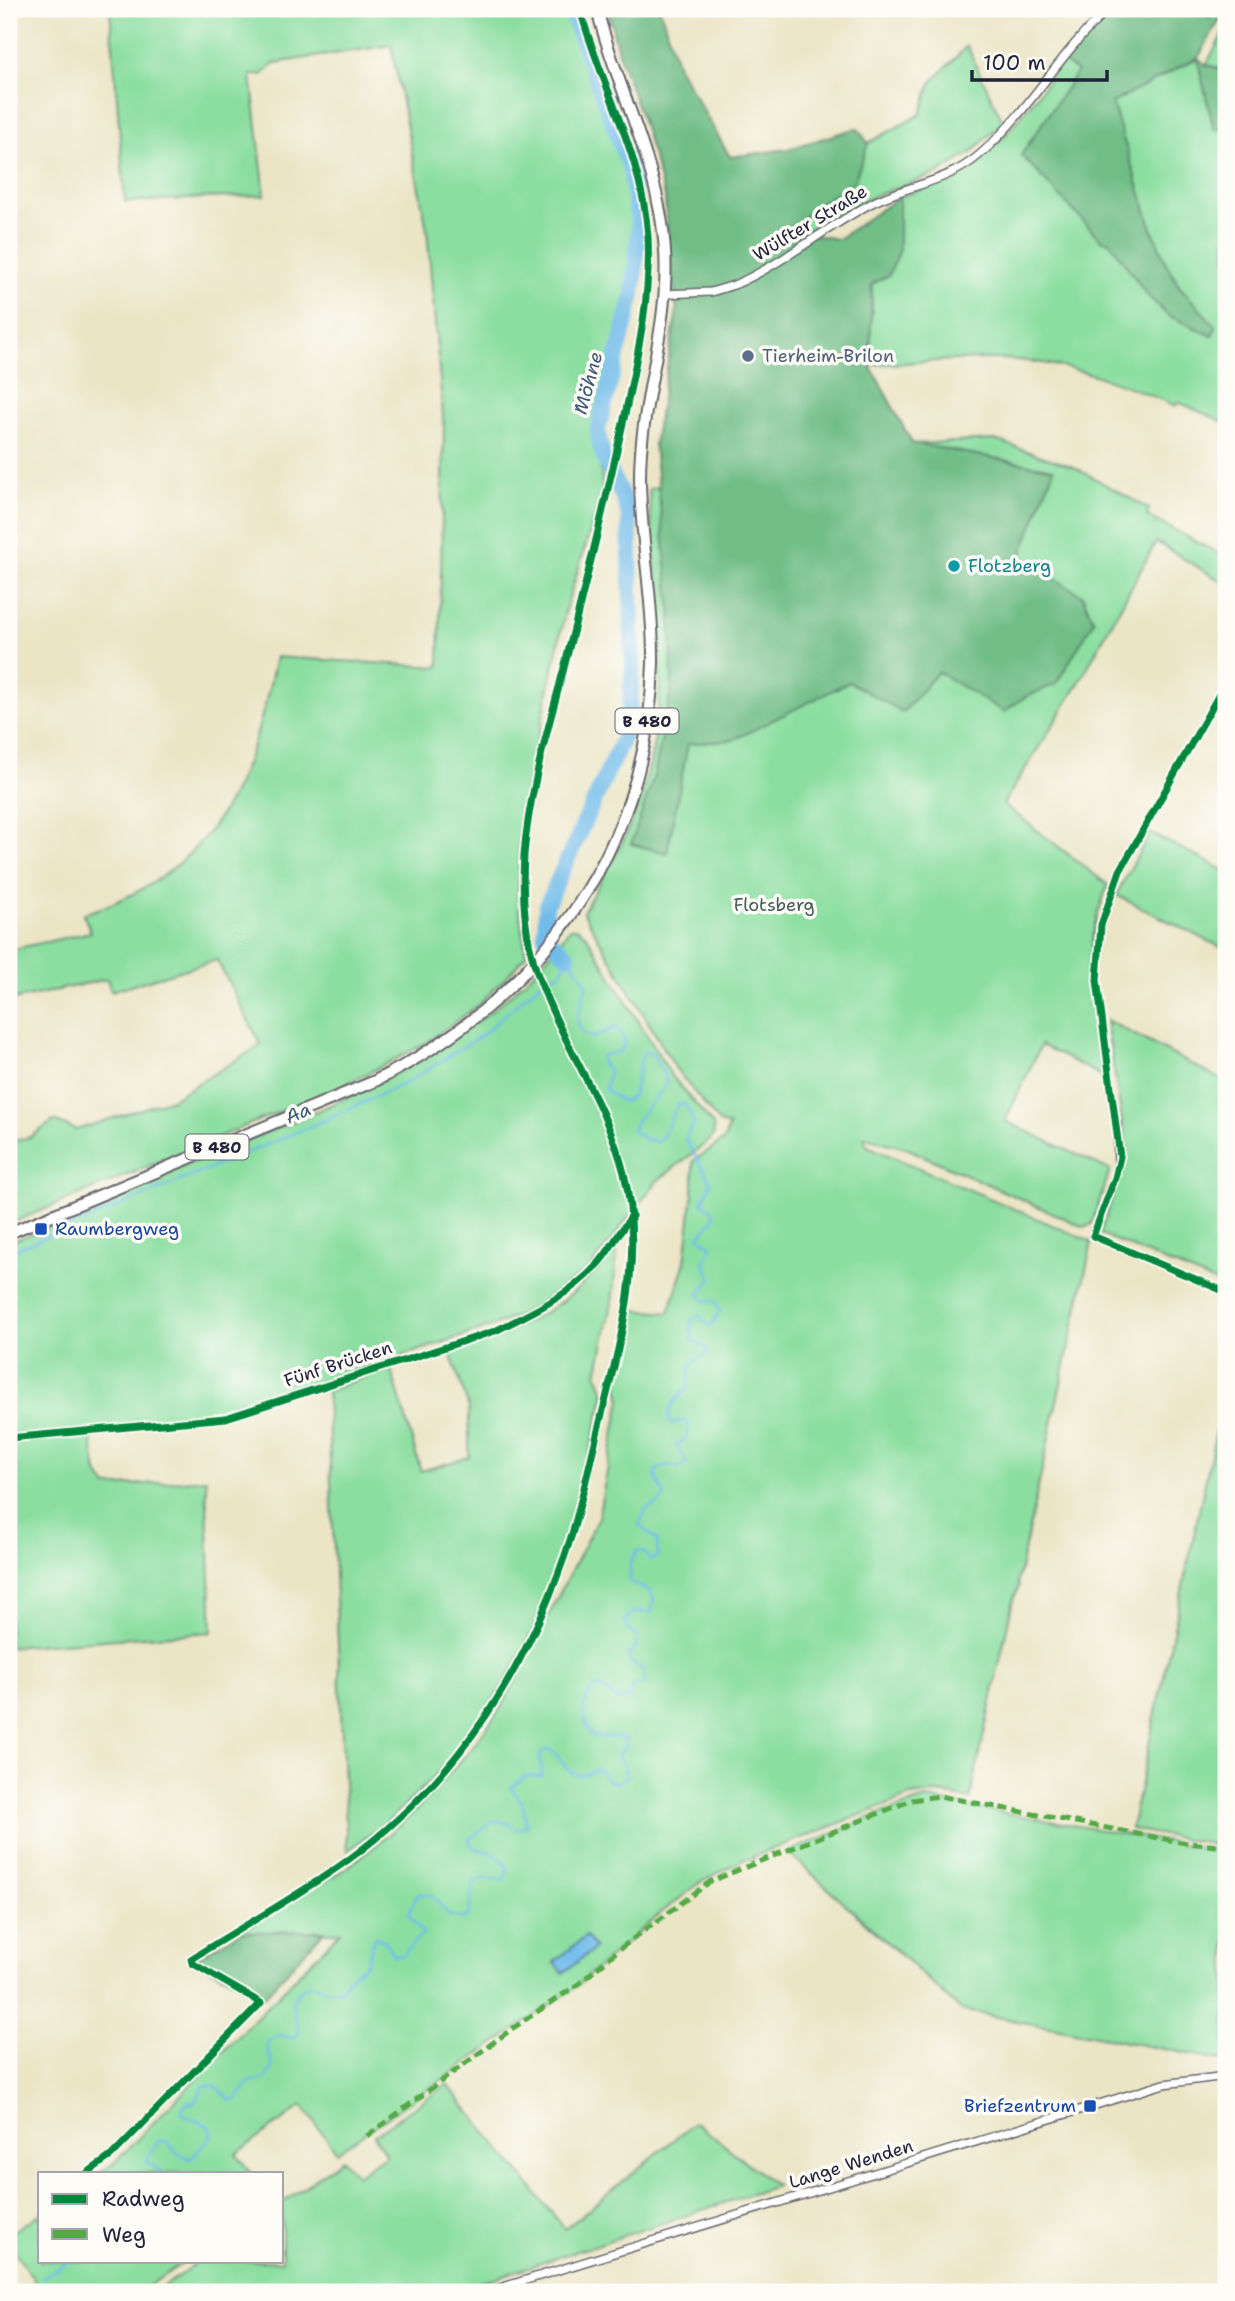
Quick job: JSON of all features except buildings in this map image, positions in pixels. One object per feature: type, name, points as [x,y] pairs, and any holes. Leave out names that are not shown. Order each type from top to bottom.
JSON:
[{"type":"main road","name":"B 480","points":[[9,1233],[402,1068],[459,1032],[513,986],[558,935],[603,864],[621,821],[647,723],[653,647],[642,509],[641,447],[664,294],[665,253],[654,179],[597,9]]},
{"type":"street","name":"Wülfter Straße","points":[[664,294],[711,292],[734,285],[875,201],[959,170],[994,141],[1071,45],[1109,9]]},
{"type":"street","points":[[1117,1123],[1118,1169],[1093,1236],[1226,1292]]},
{"type":"street","name":"Fünf Brücken","points":[[9,1438],[226,1418],[495,1331],[531,1313],[589,1274],[632,1216]]},
{"type":"street","name":"Lange Wenden","points":[[487,2292],[1164,2084],[1226,2076]]},
{"type":"green space","points":[[110,9],[567,9],[624,167],[638,258],[601,399],[598,444],[603,491],[566,607],[520,824],[518,898],[526,956],[480,1004],[423,1045],[351,1082],[9,1224],[9,1142],[30,1137],[54,1121],[76,1130],[172,1099],[261,1045],[217,960],[111,991],[107,979],[9,1001],[9,950],[91,932],[83,914],[128,896],[165,874],[195,848],[219,817],[238,783],[253,745],[276,657],[439,667],[444,428],[427,230],[391,45],[275,63],[262,75],[251,75],[265,195],[125,202]]},
{"type":"green space","points":[[608,9],[660,9],[678,67],[730,157],[788,149],[857,128],[868,143],[854,182],[816,206],[800,221],[803,233],[838,239],[899,197],[899,252],[889,275],[872,284],[870,365],[912,443],[1054,469],[1020,558],[1082,595],[1094,621],[1056,684],[1023,698],[1004,712],[938,672],[903,712],[849,682],[733,740],[688,744],[667,853],[631,844],[654,776],[672,687],[671,614],[654,444],[677,310],[665,197],[618,52]]},
{"type":"green space","points":[[1116,9],[1201,9],[1209,17],[1214,9],[1226,9],[1198,58],[1206,65],[1226,70],[1226,129],[1214,129],[1197,58],[1112,103],[1152,229],[1166,263],[1179,286],[1216,327],[1212,336],[1167,315],[1147,295],[1109,241],[1102,241],[1021,155],[1077,72],[1063,61]]},
{"type":"green space","points":[[1226,28],[1226,70],[1206,65]]},
{"type":"green space","points":[[967,46],[1003,122],[972,152],[939,173],[877,195],[803,233],[799,222],[816,206],[853,182],[868,143],[921,114],[931,83]]},
{"type":"green space","points":[[1197,58],[1214,129],[1226,129],[1226,423],[1178,402],[1176,406],[1112,381],[1045,363],[983,359],[870,365],[872,283],[899,197],[930,186],[976,161],[1011,128],[1063,61],[1077,72],[1035,137],[1072,207],[1102,241],[1109,241],[1147,295],[1216,327],[1184,292],[1167,267],[1147,222],[1112,102]]},
{"type":"green space","name":"Flotsberg","points":[[995,440],[1074,467],[1149,509],[1147,516],[1226,557],[1226,584],[1156,542],[1075,690],[1003,804],[1108,885],[1092,936],[1090,959],[1091,1002],[1104,1077],[1041,1045],[1005,1121],[1110,1170],[1092,1224],[1084,1227],[906,1148],[864,1137],[867,1146],[1092,1242],[1017,1583],[1019,1586],[1013,1600],[970,1799],[939,1793],[910,1796],[752,1857],[754,1859],[745,1859],[701,1882],[572,1990],[337,2152],[302,2106],[236,2154],[250,2172],[101,2172],[113,2164],[340,1932],[240,1932],[348,1867],[385,1838],[417,1809],[471,1749],[504,1703],[598,1518],[621,1399],[617,1383],[635,1310],[669,1313],[685,1261],[693,1192],[693,1161],[724,1140],[729,1126],[719,1123],[676,1069],[583,912],[631,823],[646,780],[655,739],[660,657],[649,489],[682,480],[912,444]]},
{"type":"green space","points":[[1150,833],[1226,871],[1226,950],[1116,895]]},
{"type":"green space","points":[[570,928],[577,928],[586,935],[671,1075],[713,1125],[714,1133],[710,1140],[657,1181],[590,1268],[529,1311],[493,1326],[225,1414],[66,1433],[91,1437],[97,1472],[107,1487],[206,1479],[212,1632],[9,1647],[9,1242],[48,1228],[63,1215],[336,1102],[424,1057],[465,1031],[503,1001],[538,967]]},
{"type":"green space","points":[[1106,1020],[1226,1082],[1226,1287],[1100,1234],[1127,1152]]},
{"type":"green space","points":[[613,1252],[617,1253],[612,1303],[597,1375],[605,1393],[571,1528],[556,1576],[536,1622],[514,1667],[457,1750],[424,1787],[387,1821],[347,1851],[327,1391],[391,1368],[421,1471],[469,1457],[469,1408],[449,1349],[498,1334],[540,1316],[577,1289]]},
{"type":"green space","points":[[1226,1385],[1226,1847],[1131,1829]]},
{"type":"green space","points":[[926,1799],[1226,1852],[1226,2061],[961,2010],[788,1852],[876,1815]]},
{"type":"green space","points":[[324,1931],[264,1997],[194,1960],[240,1932]]},
{"type":"green space","points":[[447,2084],[565,2229],[695,2122],[776,2186],[486,2281],[439,2292],[156,2292],[199,2262],[284,2262],[284,2202],[342,2159],[357,2176],[386,2155],[374,2135]]},
{"type":"green space","points":[[38,2215],[38,2262],[184,2262],[140,2292],[42,2292],[9,2243],[9,2234]]},
{"type":"water","points":[[586,1936],[595,1948],[563,1973],[554,1962]]},
{"type":"waterway","name":"Möhne","points":[[568,956],[545,936],[546,906],[623,738],[629,716],[633,668],[629,517],[602,452],[598,429],[633,295],[639,228],[630,169],[570,9]]},
{"type":"waterway","name":"Aa","points":[[9,1252],[307,1128],[408,1082],[482,1035],[544,980],[561,972],[568,956],[587,984],[577,1019],[581,1032],[593,1038],[616,1027],[625,1038],[620,1051],[601,1057],[602,1064],[609,1071],[605,1090],[623,1102],[633,1096],[642,1056],[644,1052],[652,1053],[666,1078],[666,1085],[636,1121],[632,1131],[645,1139],[658,1142],[665,1134],[679,1104],[685,1104],[694,1123],[685,1139],[711,1182],[702,1203],[713,1211],[715,1217],[699,1237],[712,1246],[704,1263],[712,1279],[699,1294],[703,1300],[716,1302],[720,1311],[710,1327],[699,1316],[691,1321],[692,1340],[706,1348],[708,1353],[691,1364],[688,1387],[669,1412],[671,1424],[684,1420],[689,1423],[686,1437],[676,1446],[687,1462],[679,1468],[667,1465],[656,1470],[656,1478],[665,1496],[659,1503],[646,1509],[639,1525],[657,1540],[658,1556],[651,1560],[645,1553],[637,1551],[630,1563],[630,1582],[649,1591],[654,1598],[652,1612],[633,1612],[625,1620],[630,1632],[638,1637],[636,1648],[629,1653],[630,1662],[643,1669],[645,1683],[643,1686],[633,1685],[628,1698],[618,1701],[603,1688],[595,1687],[583,1711],[585,1723],[592,1736],[618,1737],[625,1740],[626,1747],[617,1755],[628,1776],[618,1783],[609,1781],[597,1769],[578,1775],[567,1769],[554,1753],[548,1749],[543,1751],[540,1757],[541,1776],[525,1776],[511,1788],[522,1802],[527,1826],[517,1829],[504,1822],[493,1821],[469,1839],[472,1847],[493,1854],[505,1863],[508,1869],[504,1880],[483,1878],[473,1883],[469,1915],[465,1918],[450,1916],[431,1895],[418,1894],[408,1914],[423,1933],[403,1955],[395,1956],[385,1941],[375,1937],[366,1964],[349,1977],[342,1990],[326,1990],[313,1984],[302,1988],[292,2001],[299,2034],[293,2038],[278,2035],[268,2041],[267,2048],[273,2066],[265,2079],[250,2081],[237,2099],[230,2100],[216,2086],[203,2086],[195,2103],[187,2103],[182,2108],[183,2115],[209,2126],[211,2137],[191,2159],[177,2153],[166,2141],[158,2141],[146,2161],[162,2172]]},
{"type":"waterway","points":[[43,2277],[67,2262]]},
{"type":"marked path","points":[[367,2136],[513,2028],[580,1983],[617,1951],[711,1881],[912,1800],[939,1796],[1180,1842],[1226,1847]]},
{"type":"cycle path","points":[[88,2172],[111,2156],[261,2003],[192,1963],[191,1959],[329,1873],[388,1828],[457,1756],[486,1715],[535,1628],[572,1534],[623,1327],[632,1235],[624,1173],[605,1119],[543,990],[531,950],[524,896],[524,855],[535,783],[626,410],[643,324],[648,280],[648,237],[638,178],[580,9]]},
{"type":"cycle path","points":[[1226,682],[1120,871],[1101,925],[1097,980],[1120,1157],[1093,1236],[1226,1292]]},
{"type":"cycle path","points":[[9,1438],[226,1418],[495,1331],[575,1286],[602,1259],[632,1216]]},
{"type":"place","name":"Tierheim-Brilon","points":[[748,356]]},
{"type":"place","name":"Flotzberg","points":[[954,566]]},
{"type":"place","name":"Raumbergweg","points":[[41,1229]]},
{"type":"place","name":"Briefzentrum","points":[[1090,2106]]}]
